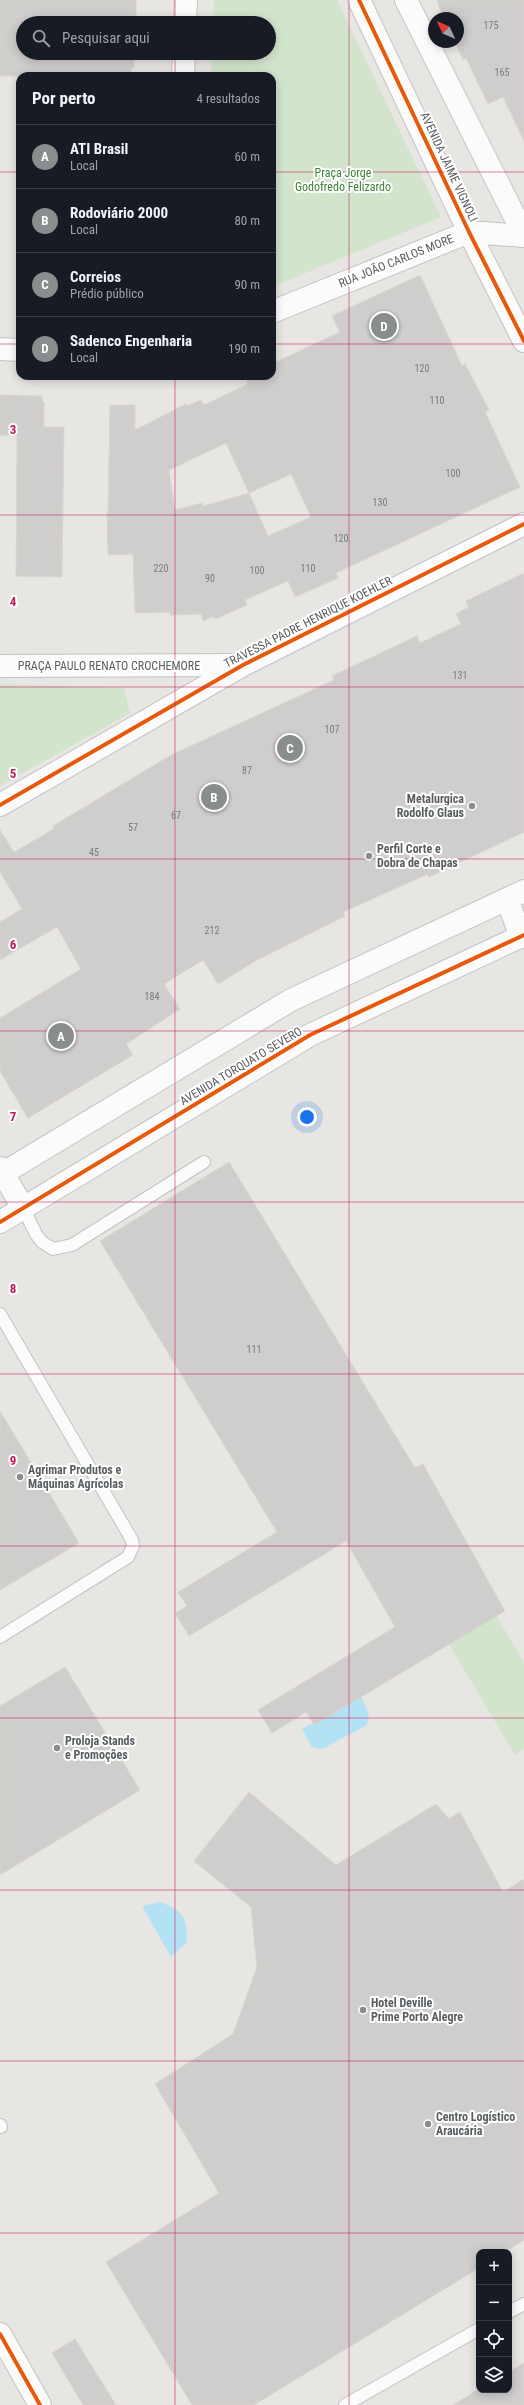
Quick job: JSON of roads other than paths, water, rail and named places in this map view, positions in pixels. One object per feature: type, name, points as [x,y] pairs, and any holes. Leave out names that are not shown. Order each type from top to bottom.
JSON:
[{"type":"street","points":[[185,16],[186,0]]},
{"type":"street","name":"AVENIDA JAIME VIGNOLI","points":[[359,0],[469,232],[524,341]]},
{"type":"street","points":[[406,0],[524,236]]},
{"type":"street","points":[[183,72],[184,60]]},
{"type":"street","name":"RUA JOÃO CARLOS MORE","points":[[276,310],[469,232],[524,236]]},
{"type":"street","points":[[0,349],[16,350]]},
{"type":"street","name":"TRAVESSA PADRE HENRIQUE KOEHLER","points":[[0,805],[243,665],[524,524]]},
{"type":"street","name":"PRAÇA PAULO RENATO CROCHEMORE","points":[[0,666],[243,665]]},
{"type":"street","points":[[23,1208],[1,1172],[291,1000],[515,895],[523,936]]},
{"type":"street","name":"AVENIDA TORQUATO SEVERO","points":[[0,1222],[310,1035],[523,936]]},
{"type":"street","points":[[0,2334],[40,2405]]},
{"type":"lane","points":[[23,1208],[42,1242],[54,1249],[72,1245],[204,1162]]},
{"type":"lane","points":[[0,1314],[132,1540],[133,1546],[128,1557],[0,1638]]},
{"type":"lane","points":[[512,2310],[524,2304]]},
{"type":"lane","points":[[345,2405],[476,2331]]},
{"type":"water","points":[[361,1697],[369,1714],[367,1725],[322,1749],[312,1747],[302,1729]]},
{"type":"water","points":[[160,1902],[179,1912],[185,1921],[186,1926],[187,1942],[171,1957],[142,1906]]},
{"type":"place","name":"Sadenco Engenharia","points":[[384,326]]},
{"type":"place","name":"Correios","points":[[290,748]]},
{"type":"place","name":"Rodoviário 2000","points":[[214,797]]},
{"type":"place","name":"Metalurgica Rodolfo Glaus","points":[[472,806]]},
{"type":"place","name":"Perfil Corte e Dobra de Chapas","points":[[369,856]]},
{"type":"place","name":"ATI Brasil","points":[[61,1036]]},
{"type":"place","name":"Agrimar Produtos e Máquinas Agrícolas","points":[[20,1477]]},
{"type":"place","name":"Proloja Stands e Promoções","points":[[57,1748]]},
{"type":"place","name":"Hotel Deville Prime Porto Alegre","points":[[363,2010]]},
{"type":"place","name":"Centro Logístico Araucária","points":[[428,2124]]},
{"type":"park label","name":"Praça Jorge Godofredo Felizardo","points":[[343,180]]}]
